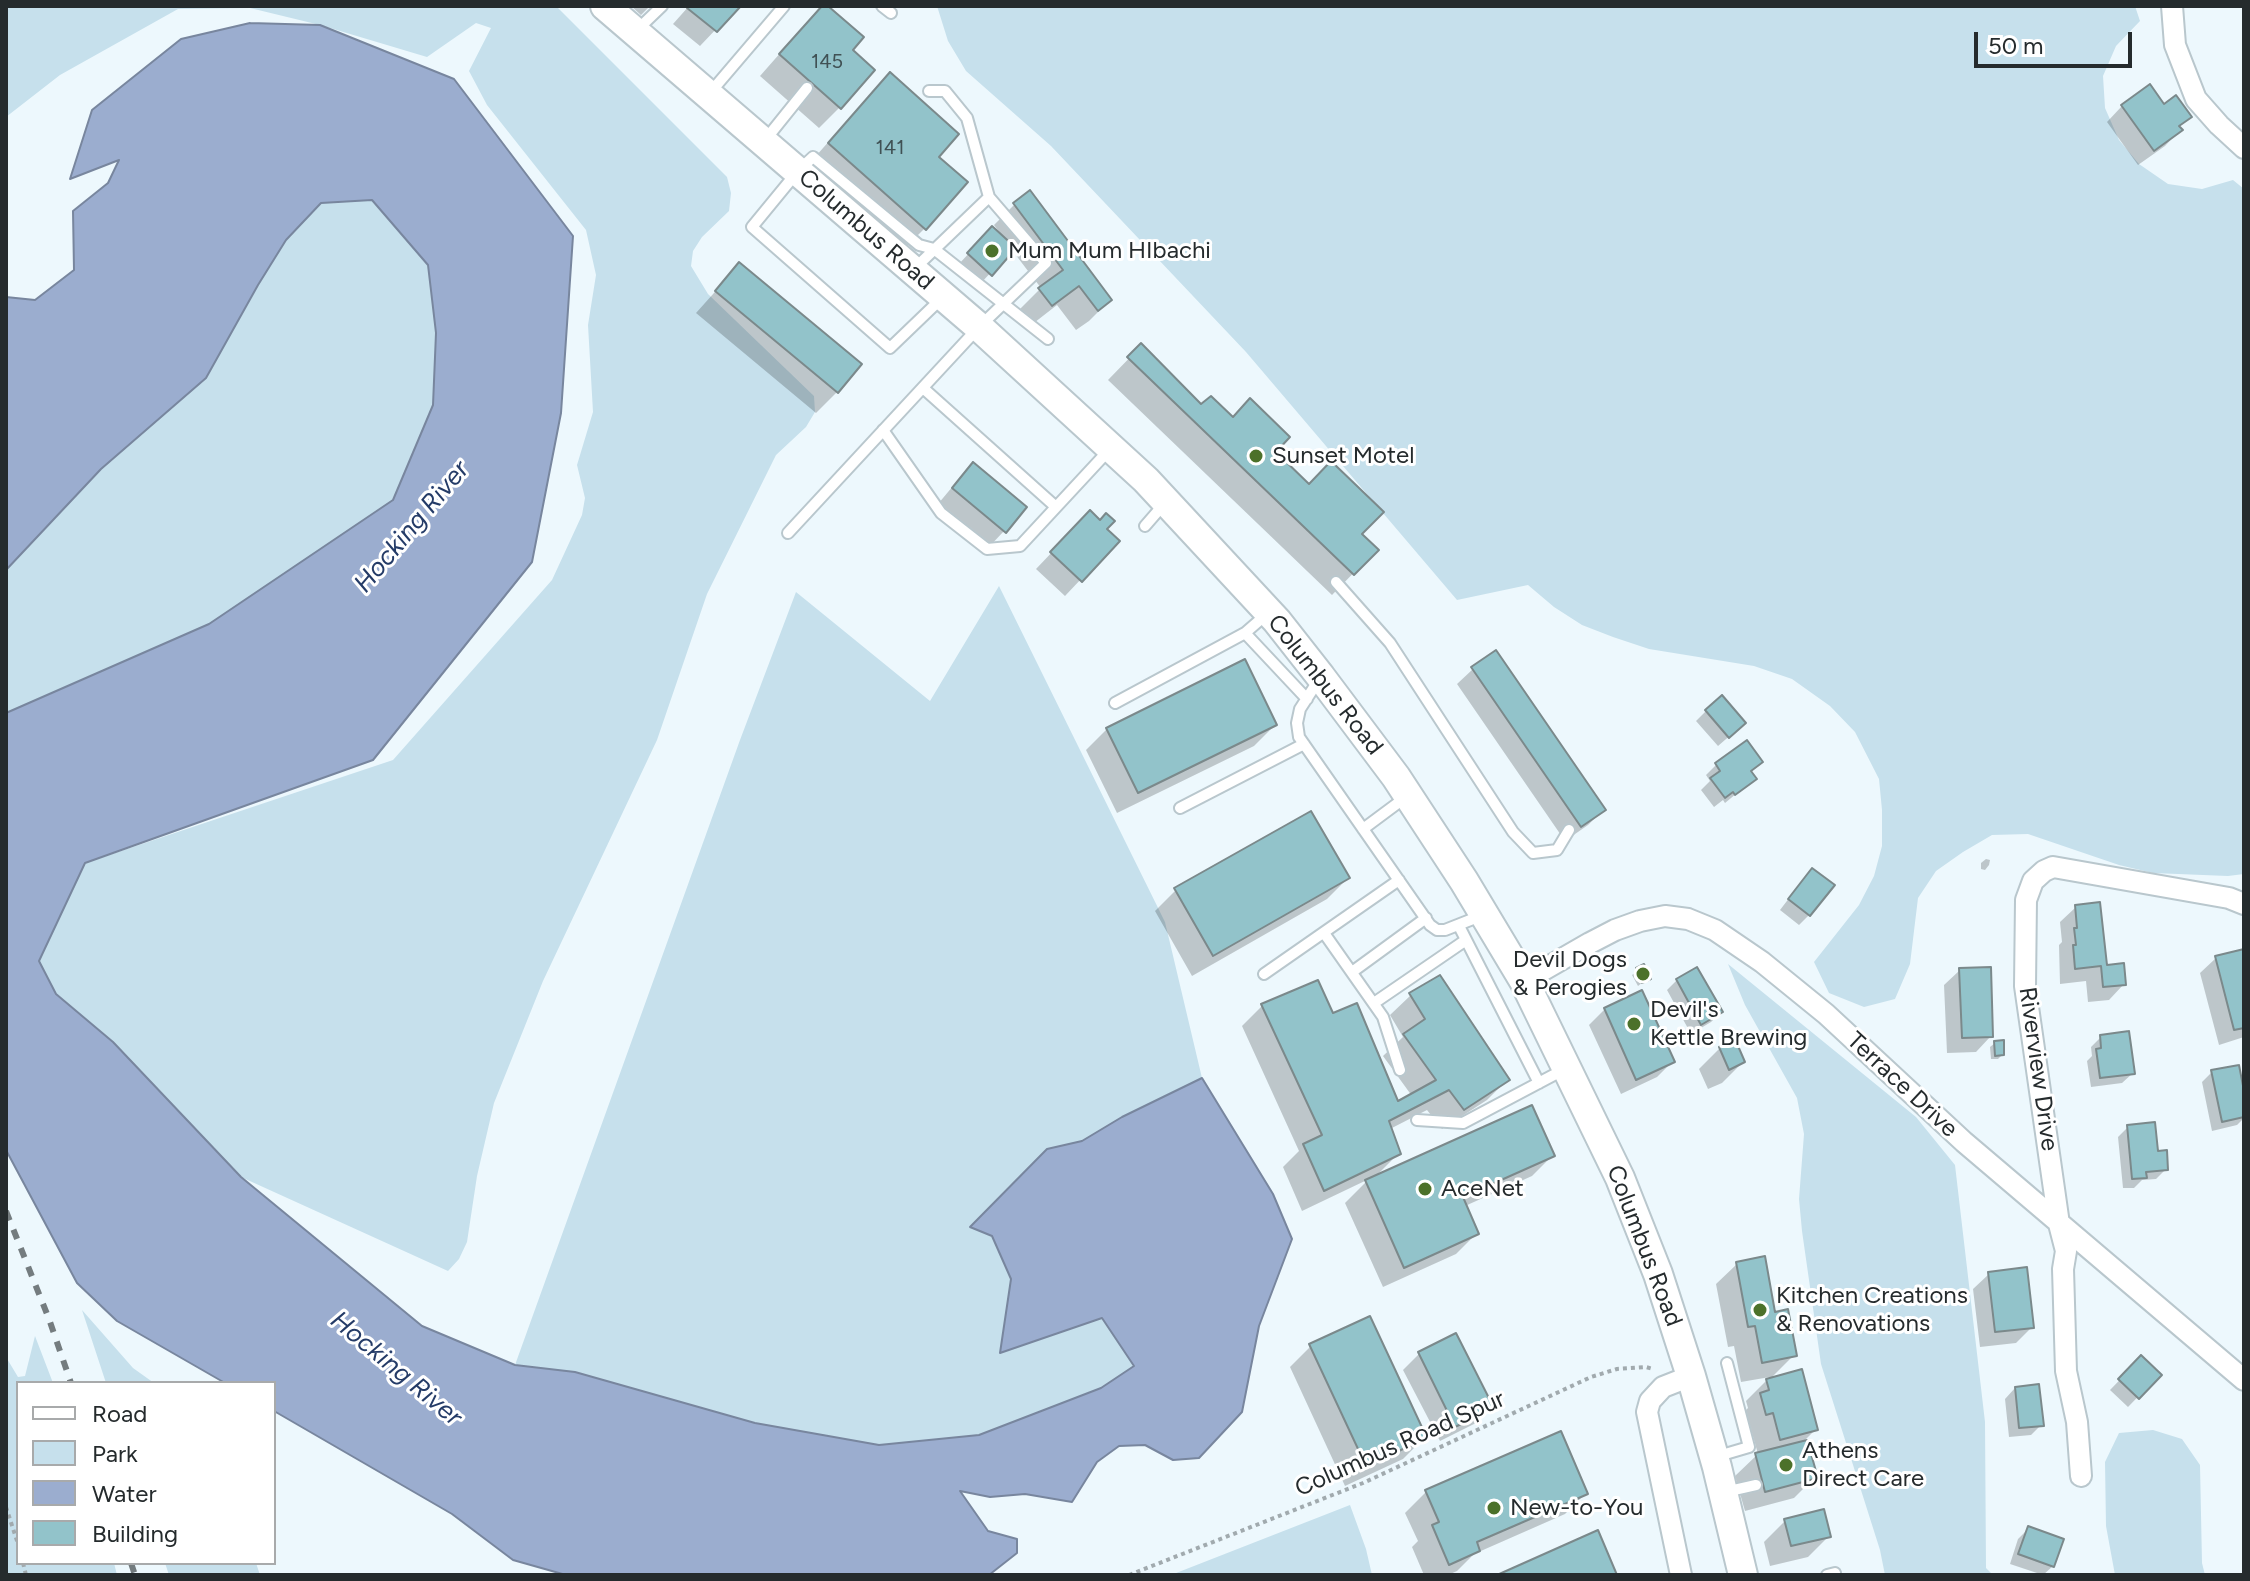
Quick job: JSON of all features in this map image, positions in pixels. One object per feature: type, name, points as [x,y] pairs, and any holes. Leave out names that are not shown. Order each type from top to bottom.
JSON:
[{"type":"main road","name":"Columbus Road","points":[[605,6],[979,327],[1167,501],[1269,612],[1314,688],[1408,795],[1471,920],[1524,981],[1620,1178],[1658,1274],[1688,1367],[1743,1575]]},
{"type":"street","points":[[2172,6],[2175,45],[2196,99],[2244,148]]},
{"type":"street","name":"Riverview Drive","points":[[2081,1476],[2077,1422],[2066,1371],[2063,1269],[2066,1251],[2059,1224],[2025,986],[2026,900],[2033,881],[2053,867],[2229,898],[2244,904]]},
{"type":"street","name":"Terrace Drive","points":[[1524,981],[1615,930],[1640,921],[1665,916],[1688,919],[1715,930],[1762,962],[1826,1014],[1964,1142],[2244,1380]]},
{"type":"street","points":[[1681,1575],[1647,1412],[1650,1401],[1658,1391],[1688,1367]]},
{"type":"lane","points":[[708,96],[784,6]]},
{"type":"lane","points":[[635,32],[656,8]]},
{"type":"lane","points":[[764,142],[807,88]]},
{"type":"lane","points":[[788,533],[979,327],[1046,263],[989,197],[967,118],[945,91],[929,91]]},
{"type":"lane","points":[[943,296],[890,348],[752,227],[813,157],[919,245],[934,249],[1048,339]]},
{"type":"lane","points":[[913,270],[989,197]]},
{"type":"lane","points":[[923,388],[1056,507]]},
{"type":"lane","points":[[883,430],[941,513],[987,549],[1020,546],[1111,447]]},
{"type":"lane","points":[[1145,526],[1167,501]]},
{"type":"lane","points":[[1336,582],[1390,643],[1513,832],[1533,853],[1557,850],[1569,830]]},
{"type":"lane","points":[[1115,703],[1245,633],[1269,612]]},
{"type":"lane","points":[[1245,633],[1314,688],[1300,709],[1297,723],[1299,737],[1426,918],[1437,930],[1471,920]]},
{"type":"lane","points":[[1180,808],[1304,744]]},
{"type":"lane","points":[[1363,829],[1408,795]]},
{"type":"lane","points":[[1264,974],[1399,880]]},
{"type":"lane","points":[[1352,972],[1426,918]]},
{"type":"lane","points":[[1471,920],[1466,940],[1539,1083]]},
{"type":"lane","points":[[1324,933],[1383,1017],[1400,1070]]},
{"type":"lane","points":[[1374,1003],[1466,940]]},
{"type":"lane","points":[[1417,1120],[1463,1123],[1568,1068]]},
{"type":"lane","points":[[1714,1457],[1749,1447],[1727,1363]]},
{"type":"lane","points":[[1723,1492],[1756,1485]]},
{"type":"path","name":"Columbus Road Spur","points":[[1129,1575],[1363,1483],[1606,1371],[1638,1367],[1655,1370],[1688,1367]]},
{"type":"path","points":[[6,1507],[16,1538]]},
{"type":"green space","points":[[6,6],[556,6],[727,177],[731,193],[729,211],[702,237],[693,251],[691,266],[708,294],[814,396],[815,412],[806,427],[776,455],[707,594],[657,740],[543,981],[494,1103],[477,1176],[467,1242],[459,1259],[448,1271],[241,1177],[113,1042],[56,994],[39,961],[85,863],[393,760],[552,580],[582,515],[585,498],[577,465],[593,412],[588,325],[596,275],[586,230],[487,105],[469,71],[491,28],[476,23],[427,57],[250,8],[178,9],[60,75],[6,117]]},
{"type":"green space","points":[[937,6],[2135,6],[2140,21],[2116,46],[2103,76],[2105,108],[2119,140],[2139,164],[2168,184],[2202,189],[2233,180],[2244,189],[2244,874],[2153,873],[2119,865],[2028,834],[1992,835],[1936,871],[1918,898],[1910,964],[1895,999],[1864,1007],[1829,993],[1814,962],[1859,905],[1874,876],[1882,846],[1879,779],[1855,732],[1830,706],[1792,679],[1754,666],[1649,649],[1613,637],[1582,625],[1528,585],[1457,600],[1246,352],[1051,146],[966,71],[948,41]]},
{"type":"green space","points":[[372,200],[428,265],[436,333],[433,405],[393,500],[209,624],[6,713],[6,570],[101,469],[206,378],[286,240],[321,203]]},
{"type":"green space","points":[[999,586],[1165,922],[1202,1078],[1122,1117],[1082,1141],[1047,1149],[992,1236],[1011,1279],[1001,1353],[1102,1318],[1134,1366],[1101,1388],[979,1435],[879,1445],[755,1423],[575,1372],[515,1365],[796,592],[930,701]]},
{"type":"green space","points":[[1728,964],[1916,1117],[1955,1165],[1985,1422],[1986,1568],[1993,1575],[1885,1575],[1880,1550],[1821,1364],[1799,1199],[1804,1134],[1797,1098],[1745,1005]]},
{"type":"green space","points":[[82,1310],[133,1368],[151,1381],[105,1381]]},
{"type":"green space","points":[[35,1336],[52,1381],[16,1381],[16,1565],[114,1565],[117,1575],[6,1575],[6,1357],[18,1377],[25,1376]]},
{"type":"green space","points":[[2153,1430],[2182,1439],[2200,1465],[2202,1563],[2205,1575],[2115,1575],[2106,1526],[2105,1462],[2119,1433]]},
{"type":"green space","points":[[1350,1505],[1372,1575],[1171,1575]]},
{"type":"green space","points":[[166,1565],[257,1565],[260,1575],[169,1575]]},
{"type":"water","name":"Hocking River","points":[[250,23],[320,25],[454,79],[573,236],[561,413],[532,562],[373,760],[85,863],[39,961],[56,994],[113,1042],[241,1177],[422,1326],[515,1365],[575,1372],[755,1423],[879,1445],[979,1435],[1101,1388],[1134,1366],[1102,1318],[1000,1353],[1011,1279],[992,1236],[970,1227],[1047,1149],[1082,1141],[1122,1117],[1202,1078],[1273,1194],[1292,1239],[1259,1326],[1242,1412],[1199,1458],[1173,1460],[1145,1445],[1119,1446],[1097,1462],[1072,1502],[1025,1494],[990,1497],[960,1491],[988,1531],[1017,1539],[1017,1553],[989,1575],[566,1575],[513,1560],[452,1514],[276,1412],[276,1381],[222,1381],[117,1321],[77,1283],[6,1150],[6,713],[209,624],[393,500],[433,405],[436,333],[428,265],[372,200],[321,203],[286,240],[206,378],[101,469],[6,570],[6,297],[35,300],[74,270],[73,211],[108,183],[119,160],[70,179],[92,110],[181,39]]},
{"type":"building","points":[[741,6],[717,32],[687,8]]},
{"type":"building","points":[[822,6],[828,6],[864,37],[853,50],[875,70],[841,109],[779,54]]},
{"type":"building","points":[[890,72],[959,134],[939,157],[968,182],[926,230],[828,143]]},
{"type":"building","points":[[2150,84],[2164,104],[2176,95],[2192,117],[2179,126],[2183,130],[2154,151],[2121,105]]},
{"type":"building","points":[[1030,190],[1112,300],[1098,311],[1079,286],[1052,306],[1038,288],[1063,270],[1013,203]]},
{"type":"building","name":"Mum Mum HIbachi","points":[[992,226],[1016,248],[992,276],[967,253]]},
{"type":"building","points":[[739,262],[862,364],[838,393],[715,291]]},
{"type":"building","name":"Sunset Motel","points":[[1141,343],[1201,404],[1211,396],[1233,417],[1250,398],[1290,437],[1276,452],[1309,484],[1331,461],[1384,512],[1362,534],[1379,550],[1354,575],[1127,357]]},
{"type":"building","points":[[973,462],[1027,507],[1006,533],[952,488]]},
{"type":"building","points":[[1090,510],[1100,520],[1106,513],[1115,521],[1107,529],[1120,541],[1082,582],[1050,552]]},
{"type":"building","points":[[1496,650],[1606,810],[1581,827],[1471,667]]},
{"type":"building","points":[[1245,659],[1277,725],[1138,793],[1106,728]]},
{"type":"building","points":[[1722,695],[1746,723],[1729,738],[1705,710]]},
{"type":"building","points":[[1747,740],[1763,762],[1751,771],[1757,779],[1735,795],[1733,792],[1725,798],[1710,778],[1720,771],[1715,763]]},
{"type":"building","points":[[1311,811],[1350,878],[1213,956],[1174,888]]},
{"type":"building","points":[[1812,868],[1835,885],[1810,916],[1788,899]]},
{"type":"building","points":[[2100,902],[2107,965],[2124,963],[2126,985],[2103,987],[2101,966],[2075,969],[2075,905]]},
{"type":"building","points":[[2244,949],[2244,1028],[2234,1030],[2215,956]]},
{"type":"building","name":"Devil Dogs & Perogies","points":[[1644,964],[1651,979],[1642,983],[1636,968]]},
{"type":"building","points":[[1697,967],[1723,1012],[1701,1025],[1676,979]]},
{"type":"building","points":[[1991,967],[1993,1037],[1962,1038],[1959,968]]},
{"type":"building","points":[[1440,975],[1510,1080],[1464,1110],[1449,1090],[1389,1121],[1401,1154],[1324,1191],[1303,1144],[1322,1135],[1261,1004],[1318,980],[1333,1013],[1357,1003],[1398,1101],[1436,1080],[1403,1034],[1425,1019],[1409,993]]},
{"type":"building","name":"Devil's Kettle Brewing","points":[[1642,990],[1675,1062],[1636,1080],[1604,1008]]},
{"type":"building","points":[[2129,1031],[2135,1074],[2100,1078],[2096,1049],[2101,1048],[2100,1035]]},
{"type":"building","points":[[1735,1039],[1745,1062],[1729,1070],[1719,1047]]},
{"type":"building","points":[[2004,1040],[2004,1055],[1995,1056],[1994,1041]]},
{"type":"building","points":[[2239,1065],[2244,1091],[2244,1117],[2222,1122],[2211,1070]]},
{"type":"building","name":"AceNet","points":[[1532,1105],[1555,1156],[1463,1197],[1479,1234],[1404,1268],[1365,1180]]},
{"type":"building","points":[[2155,1122],[2158,1151],[2167,1150],[2168,1170],[2146,1172],[2147,1178],[2132,1179],[2127,1125]]},
{"type":"building","name":"Kitchen Creations & Renovations","points":[[1765,1256],[1775,1312],[1788,1309],[1797,1356],[1762,1363],[1755,1326],[1748,1327],[1736,1262]]},
{"type":"building","points":[[2027,1267],[2034,1328],[1995,1332],[1988,1272]]},
{"type":"building","points":[[1370,1316],[1427,1438],[1366,1466],[1309,1344]]},
{"type":"building","points":[[1456,1333],[1494,1408],[1455,1427],[1418,1352]]},
{"type":"building","points":[[2141,1355],[2162,1375],[2139,1399],[2118,1379]]},
{"type":"building","points":[[1802,1369],[1818,1430],[1780,1440],[1773,1413],[1766,1415],[1760,1393],[1769,1390],[1766,1379]]},
{"type":"building","points":[[2039,1384],[2044,1426],[2019,1428],[2015,1387]]},
{"type":"building","name":"New-to-You","points":[[1561,1431],[1588,1494],[1477,1542],[1480,1551],[1449,1565],[1432,1525],[1439,1522],[1425,1490]]},
{"type":"building","name":"Athens Direct Care","points":[[1807,1440],[1818,1478],[1765,1492],[1755,1453]]},
{"type":"building","points":[[1824,1509],[1831,1537],[1791,1546],[1784,1519]]},
{"type":"building","points":[[2028,1526],[2064,1539],[2054,1567],[2018,1554]]},
{"type":"building","points":[[1598,1530],[1617,1575],[1497,1575]]},
{"type":"railway","points":[[6,1211],[70,1381]]},
{"type":"railway","points":[[132,1565],[135,1575]]},
{"type":"place","name":"Mum Mum HIbachi","points":[[992,251]]},
{"type":"place","name":"Sunset Motel","points":[[1256,456]]},
{"type":"place","name":"Devil Dogs & Perogies","points":[[1643,974]]},
{"type":"place","name":"Devil's Kettle Brewing","points":[[1634,1024]]},
{"type":"place","name":"AceNet","points":[[1425,1189]]},
{"type":"place","name":"Kitchen Creations & Renovations","points":[[1760,1310]]},
{"type":"place","name":"Athens Direct Care","points":[[1786,1465]]},
{"type":"place","name":"New-to-You","points":[[1494,1508]]}]
